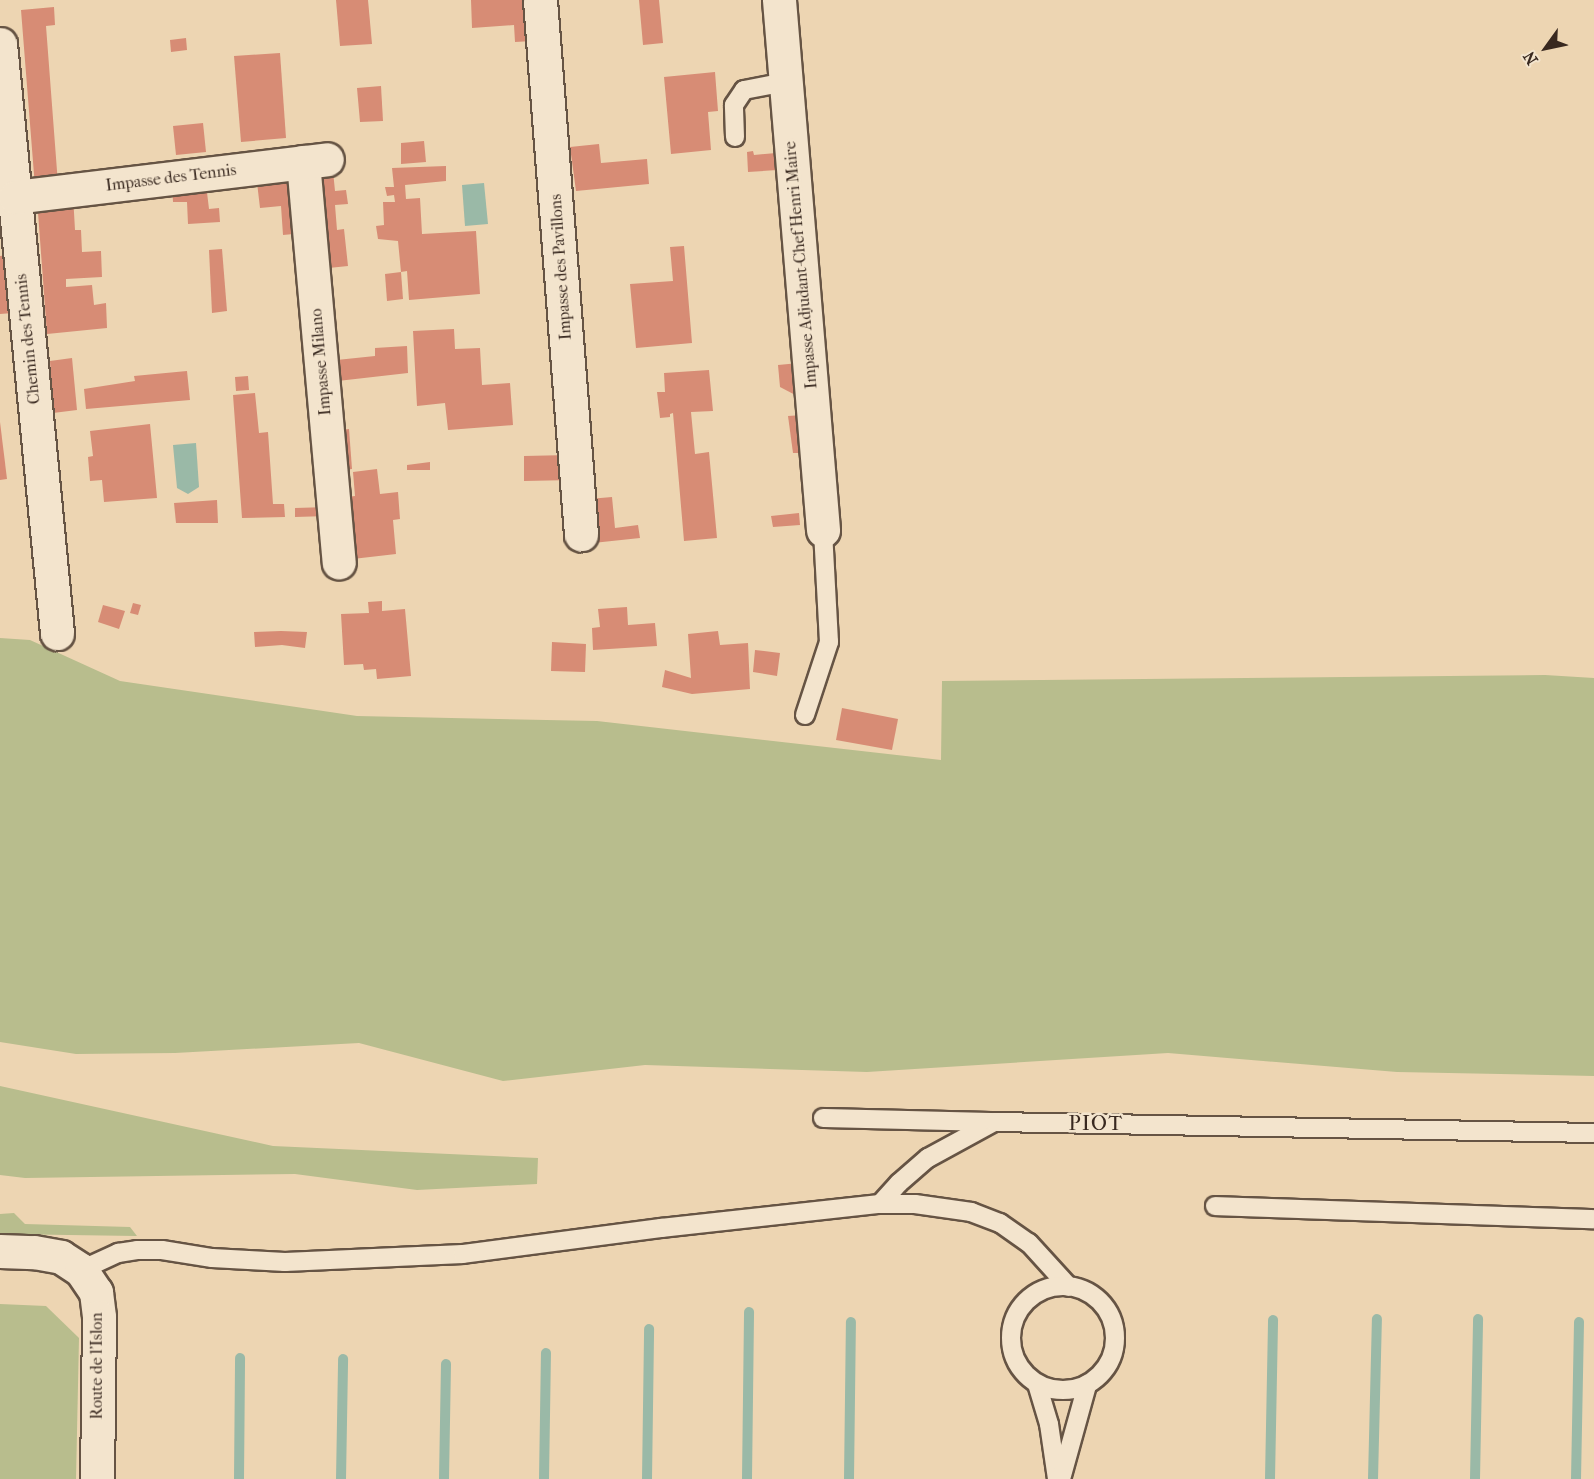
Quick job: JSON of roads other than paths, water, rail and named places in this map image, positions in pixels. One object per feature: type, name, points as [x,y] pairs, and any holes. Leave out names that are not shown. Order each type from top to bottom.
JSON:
[{"type":"street","name":"Impasse des Pavillons","points":[[540,0],[581,534]]},
{"type":"street","name":"Impasse Adjudant-Chef Henri Maire","points":[[779,0],[823,530]]},
{"type":"street","name":"Chemin des Tennis","points":[[0,44],[57,633]]},
{"type":"street","name":"Impasse des Tennis","points":[[15,198],[315,160]]},
{"type":"street","name":"Impasse Milano","points":[[315,160],[339,562]]},
{"type":"street","points":[[0,1251],[34,1252],[61,1257],[81,1270]]},
{"type":"street","name":"Route de l'Islon","points":[[81,1270],[96,1292],[99,1317],[97,1479]]},
{"type":"lane","points":[[735,137],[734,105],[744,90],[786,82]]},
{"type":"lane","points":[[805,715],[829,642],[823,530]]},
{"type":"lane","points":[[823,1118],[1594,1133]]},
{"type":"lane","points":[[880,1204],[899,1183],[928,1158],[994,1122]]},
{"type":"lane","points":[[81,1270],[118,1253],[137,1250],[162,1250],[212,1258],[285,1262],[463,1254],[880,1204],[943,1206],[971,1212],[1000,1223],[1029,1243],[1069,1287]]},
{"type":"lane","points":[[1215,1206],[1594,1219]]},
{"type":"lane","points":[[1053,1287],[1069,1287],[1085,1291],[1098,1300],[1109,1313],[1115,1329],[1115,1346],[1110,1361],[1101,1375],[1088,1385],[1071,1390],[1054,1390],[1037,1384],[1023,1372],[1014,1356],[1011,1338],[1014,1320],[1023,1305],[1034,1294],[1053,1287]]},
{"type":"lane","points":[[1037,1384],[1049,1424],[1059,1479]]},
{"type":"lane","points":[[1059,1479],[1088,1385]]},
{"type":"waterway","points":[[747,1479],[749,1312]]},
{"type":"waterway","points":[[1373,1479],[1377,1319]]},
{"type":"waterway","points":[[1475,1479],[1478,1319]]},
{"type":"waterway","points":[[1270,1479],[1273,1320]]},
{"type":"waterway","points":[[849,1479],[851,1322]]},
{"type":"waterway","points":[[1576,1479],[1579,1322]]},
{"type":"waterway","points":[[647,1479],[649,1329]]},
{"type":"waterway","points":[[544,1479],[546,1353]]},
{"type":"waterway","points":[[239,1479],[240,1358]]},
{"type":"waterway","points":[[341,1479],[343,1359]]},
{"type":"waterway","points":[[444,1479],[446,1364]]},
{"type":"district","name":"PIOT","points":[[1096,1123]]}]
